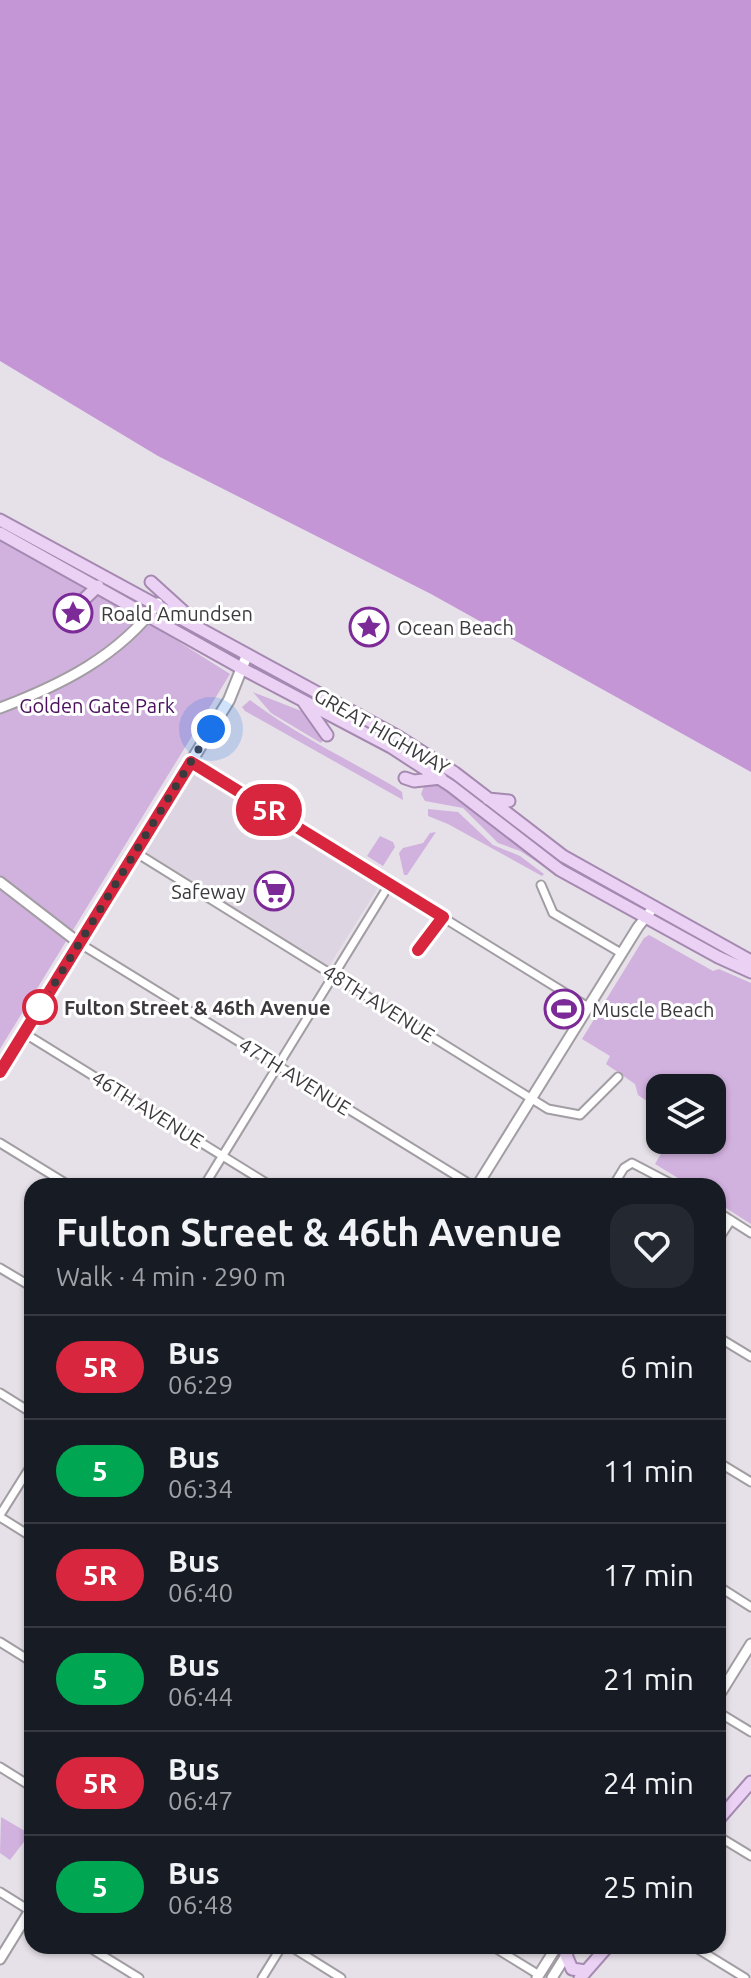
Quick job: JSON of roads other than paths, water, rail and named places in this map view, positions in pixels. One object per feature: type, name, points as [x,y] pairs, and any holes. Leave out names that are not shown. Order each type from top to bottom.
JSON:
[{"type":"main road","name":"GREAT HIGHWAY","points":[[0,520],[158,603],[399,737],[563,856],[650,913],[751,972]]},
{"type":"main road","name":"GREAT HIGHWAY","points":[[0,533],[243,669],[377,738],[441,778],[548,862],[751,961]]},
{"type":"main road","points":[[76,607],[98,586],[87,565]]},
{"type":"main road","points":[[151,582],[205,630]]},
{"type":"main road","points":[[0,1072],[191,762],[243,669],[247,655]]},
{"type":"main road","points":[[303,701],[327,735]]},
{"type":"main road","points":[[405,778],[414,781],[441,778]]},
{"type":"main road","points":[[488,799],[509,801]]},
{"type":"main road","points":[[726,1811],[751,1782]]},
{"type":"main road","points":[[566,1954],[569,1967],[583,1975],[601,1954]]},
{"type":"street","points":[[0,708],[67,677],[113,651],[158,603]]},
{"type":"street","points":[[191,762],[588,1007]]},
{"type":"street","name":"48TH AVENUE","points":[[135,852],[548,1109],[578,1116],[618,1077]]},
{"type":"street","name":"47TH AVENUE","points":[[0,882],[79,943],[462,1178]]},
{"type":"street","points":[[209,1178],[389,885]]},
{"type":"street","points":[[541,885],[553,913],[621,953]]},
{"type":"street","points":[[480,1178],[621,953],[650,913]]},
{"type":"street","name":"46TH AVENUE","points":[[24,1033],[258,1178]]},
{"type":"street","points":[[0,1143],[57,1178]]},
{"type":"street","points":[[618,1178],[624,1168],[632,1163],[661,1178]]},
{"type":"street","points":[[726,1217],[751,1233]]},
{"type":"street","points":[[726,1228],[731,1220]]},
{"type":"street","points":[[0,1268],[24,1282]]},
{"type":"street","points":[[726,1342],[751,1357]]},
{"type":"street","points":[[0,1393],[24,1408]]},
{"type":"street","points":[[726,1467],[751,1482]]},
{"type":"street","points":[[24,1477],[0,1516],[24,1532]]},
{"type":"street","points":[[726,1591],[751,1607]]},
{"type":"street","points":[[0,1642],[24,1657]]},
{"type":"street","points":[[726,1684],[751,1644]]},
{"type":"street","points":[[726,1717],[751,1732]]},
{"type":"street","points":[[0,1767],[24,1782]]},
{"type":"street","points":[[726,1841],[751,1856]]},
{"type":"street","points":[[0,1892],[24,1906]]},
{"type":"street","points":[[0,1959],[24,1921]]},
{"type":"street","points":[[100,1954],[139,1978]]},
{"type":"street","points":[[262,1978],[277,1954]]},
{"type":"street","points":[[303,1954],[341,1978]]},
{"type":"street","points":[[504,1954],[540,1977],[561,1954]]},
{"type":"street","points":[[552,1978],[563,1954]]},
{"type":"street","points":[[706,1954],[745,1978]]},
{"type":"place","name":"Roald Amundsen","points":[[73,613]]},
{"type":"place","name":"Ocean Beach","points":[[369,627]]},
{"type":"place","name":"Safeway","points":[[274,891]]},
{"type":"place","name":"Fulton Street & 46th Avenue","points":[[40,1007]]},
{"type":"place","name":"Muscle Beach","points":[[564,1009]]},
{"type":"park label","name":"Golden Gate Park","points":[[97,705]]}]
